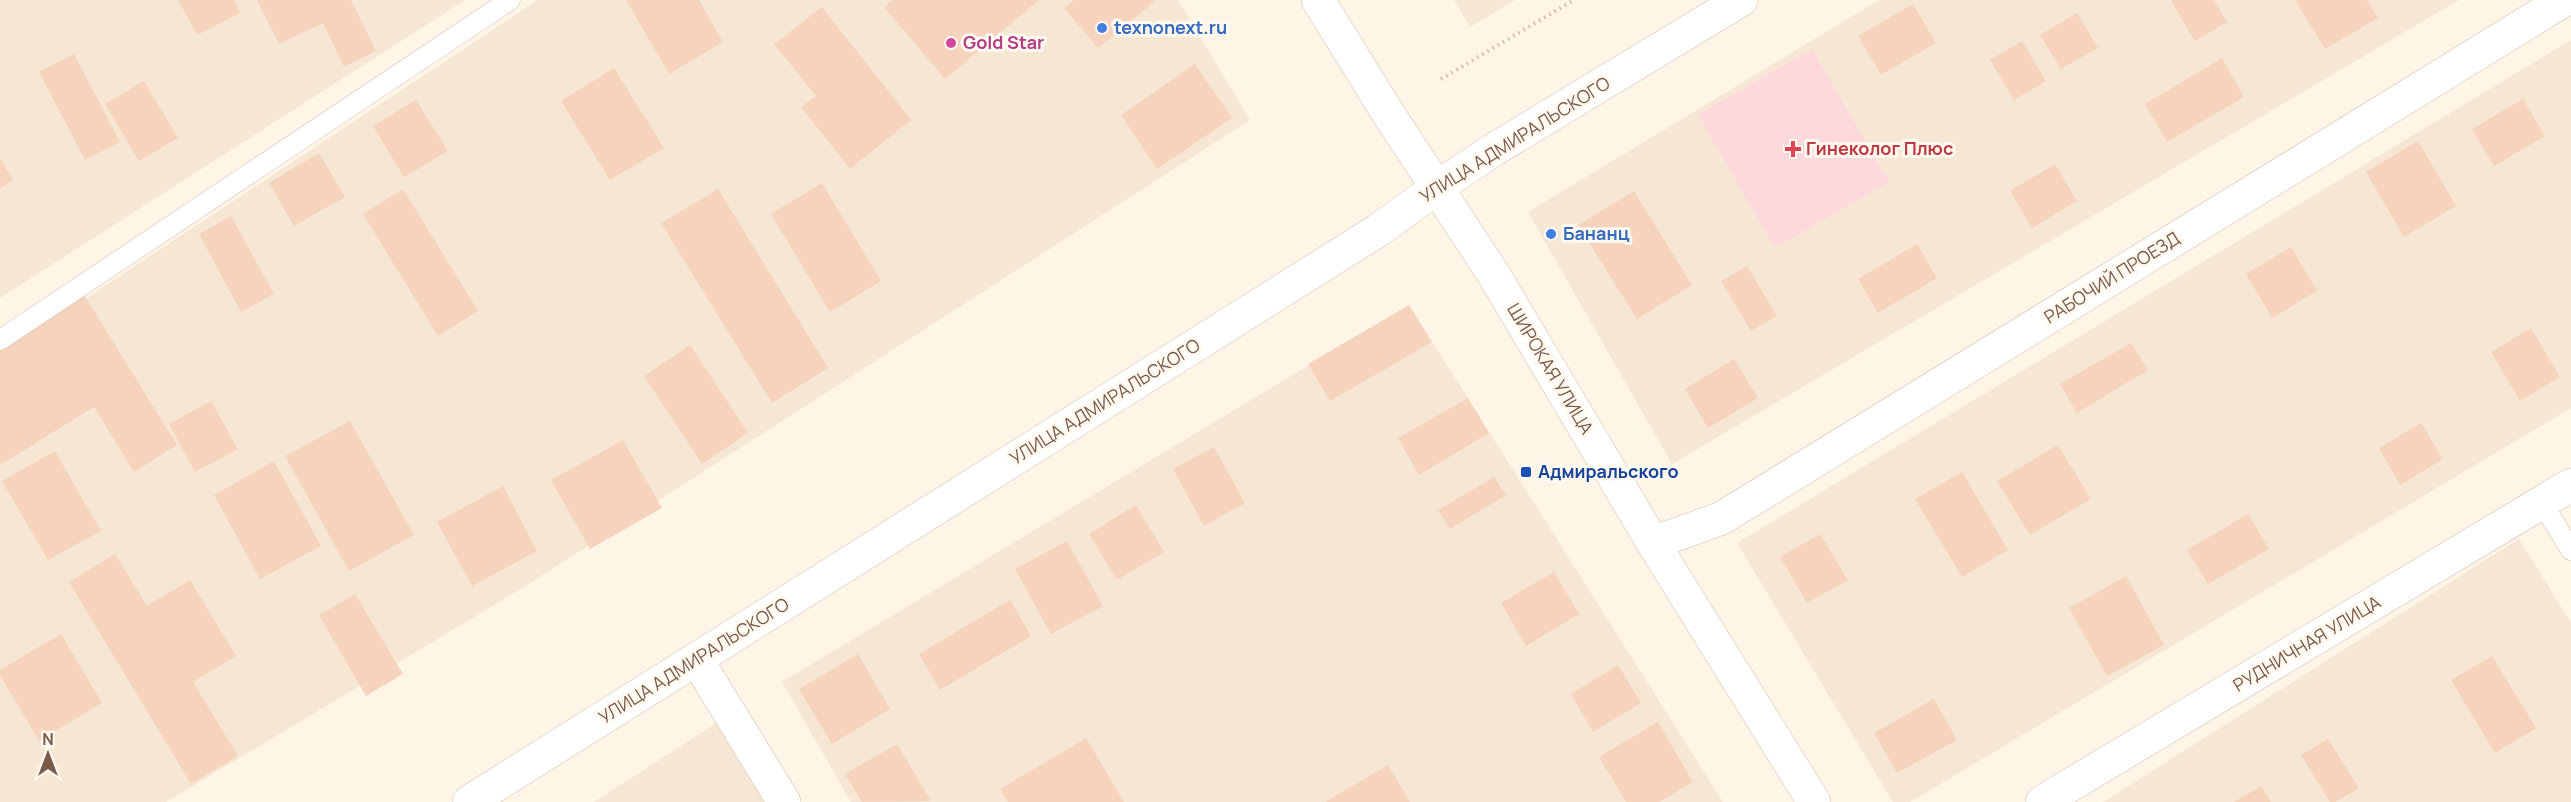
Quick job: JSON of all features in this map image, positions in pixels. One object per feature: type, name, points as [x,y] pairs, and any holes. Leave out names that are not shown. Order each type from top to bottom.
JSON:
[{"type":"street","name":"ШИРОКАЯ УЛИЦА","points":[[1318,0],[1386,110],[1494,275],[1653,543],[1814,802]]},
{"type":"street","name":"УЛИЦА АДМИРАЛЬСКОГО","points":[[469,802],[1377,231],[1493,150],[1741,0]]},
{"type":"street","name":"РАБОЧИЙ ПРОЕЗД","points":[[1653,543],[1722,518],[2564,0]]},
{"type":"street","name":"РУДНИЧНАЯ УЛИЦА","points":[[2042,802],[2571,485]]},
{"type":"street","points":[[697,660],[784,802]]},
{"type":"lane","points":[[0,340],[510,0]]},
{"type":"lane","points":[[2542,503],[2571,550]]},
{"type":"path","points":[[1441,79],[1574,0]]},
{"type":"shaded area","points":[[0,0],[465,0],[0,298]]},
{"type":"shaded area","points":[[538,0],[1178,0],[1250,120],[524,587],[166,802],[0,802],[0,355]]},
{"type":"shaded area","points":[[1454,0],[1515,0],[1470,27]]},
{"type":"shaded area","points":[[1879,0],[2459,0],[1672,464],[1528,212]]},
{"type":"shaded area","points":[[2571,40],[2571,408],[1910,802],[1893,802],[1737,543]]},
{"type":"shaded area","name":"Гинеколог Плюс","points":[[1812,49],[1889,182],[1775,248],[1698,115]]},
{"type":"shaded area","points":[[1409,305],[1723,802],[851,802],[782,682]]},
{"type":"shaded area","points":[[2519,539],[2571,623],[2571,802],[2103,802]]},
{"type":"shaded area","points":[[718,722],[766,802],[594,802]]},
{"type":"building","points":[[178,0],[234,0],[240,13],[197,35]]},
{"type":"building","points":[[257,0],[351,0],[376,51],[344,67],[323,23],[279,44]]},
{"type":"building","points":[[626,0],[699,0],[723,42],[669,74]]},
{"type":"building","name":"Gold Star","points":[[893,0],[1039,0],[945,79],[884,7]]},
{"type":"building","name":"texnonext.ru","points":[[1074,0],[1152,0],[1154,2],[1098,48],[1064,8]]},
{"type":"building","points":[[2214,0],[2227,22],[2195,41],[2171,1]]},
{"type":"building","points":[[2295,0],[2367,0],[2378,18],[2325,49]]},
{"type":"building","points":[[1913,4],[1936,43],[1881,75],[1858,36]]},
{"type":"building","points":[[822,7],[911,120],[850,169],[801,107],[816,96],[774,44]]},
{"type":"building","points":[[2077,13],[2098,48],[2061,69],[2040,35]]},
{"type":"building","points":[[2022,41],[2046,81],[2014,100],[1990,60]]},
{"type":"building","points":[[74,54],[120,142],[85,160],[39,72]]},
{"type":"building","points":[[2222,58],[2244,97],[2167,142],[2145,104]]},
{"type":"building","points":[[1195,64],[1232,118],[1157,169],[1121,115]]},
{"type":"building","points":[[614,68],[664,148],[610,180],[561,101]]},
{"type":"building","points":[[144,81],[178,138],[139,161],[105,104]]},
{"type":"building","points":[[2523,99],[2545,136],[2494,166],[2472,129]]},
{"type":"building","points":[[416,100],[448,151],[404,177],[373,126]]},
{"type":"building","points":[[2418,141],[2456,206],[2404,237],[2366,172]]},
{"type":"building","points":[[319,153],[345,197],[294,226],[269,183]]},
{"type":"building","points":[[0,158],[13,180],[0,188]]},
{"type":"building","points":[[2055,164],[2077,201],[2032,228],[2010,191]]},
{"type":"building","points":[[822,183],[881,281],[830,312],[771,214]]},
{"type":"building","points":[[403,189],[478,311],[438,336],[363,214]]},
{"type":"building","points":[[718,189],[828,368],[772,403],[661,223]]},
{"type":"building","points":[[1634,191],[1692,285],[1637,319],[1578,225]]},
{"type":"building","points":[[231,216],[274,294],[241,312],[199,234]]},
{"type":"building","points":[[1917,244],[1937,278],[1878,313],[1858,279]]},
{"type":"building","points":[[2291,247],[2317,291],[2272,318],[2246,274]]},
{"type":"building","points":[[1747,266],[1777,316],[1751,331],[1721,281]]},
{"type":"building","points":[[84,295],[177,445],[134,472],[94,407],[0,465],[0,346]]},
{"type":"building","points":[[1409,305],[1432,342],[1330,401],[1308,364]]},
{"type":"building","points":[[2531,328],[2560,377],[2520,401],[2491,352]]},
{"type":"building","points":[[2131,343],[2148,370],[2077,413],[2060,384]]},
{"type":"building","points":[[690,345],[748,433],[702,464],[644,376]]},
{"type":"building","points":[[1734,359],[1758,398],[1708,428],[1685,389]]},
{"type":"building","points":[[1468,398],[1489,433],[1419,475],[1398,438]]},
{"type":"building","points":[[211,401],[238,449],[195,472],[169,424]]},
{"type":"building","points":[[350,421],[414,535],[349,571],[285,456]]},
{"type":"building","points":[[2421,423],[2443,459],[2400,485],[2379,448]]},
{"type":"building","points":[[623,440],[662,508],[590,549],[551,480]]},
{"type":"building","points":[[2058,445],[2091,499],[2030,535],[1997,481]]},
{"type":"building","points":[[1214,447],[1245,503],[1204,526],[1173,469]]},
{"type":"building","points":[[55,451],[101,531],[48,560],[2,481]]},
{"type":"building","points":[[274,461],[321,546],[260,579],[214,495]]},
{"type":"building","points":[[1962,472],[2008,550],[1962,577],[1915,499]]},
{"type":"building","points":[[1494,477],[1506,495],[1450,529],[1438,510]]},
{"type":"building","points":[[503,486],[537,551],[472,586],[437,522]]},
{"type":"building","points":[[1136,505],[1164,552],[1117,580],[1089,534]]},
{"type":"building","points":[[2248,514],[2269,549],[2208,584],[2187,550]]},
{"type":"building","points":[[1820,534],[1848,580],[1807,603],[1780,557]]},
{"type":"building","points":[[1067,541],[1103,606],[1051,634],[1015,569]]},
{"type":"building","points":[[115,554],[147,606],[190,580],[236,656],[193,682],[238,756],[191,784],[69,582]]},
{"type":"building","points":[[1554,572],[1579,614],[1526,646],[1501,603]]},
{"type":"building","points":[[2126,576],[2164,645],[2107,676],[2069,608]]},
{"type":"building","points":[[355,594],[403,674],[366,696],[319,615]]},
{"type":"building","points":[[1010,600],[1031,636],[940,690],[919,654]]},
{"type":"building","points":[[61,634],[102,703],[39,741],[0,675],[0,670]]},
{"type":"building","points":[[858,654],[890,709],[832,744],[799,689]]},
{"type":"building","points":[[2492,656],[2536,728],[2495,753],[2451,680]]},
{"type":"building","points":[[1618,665],[1641,703],[1593,732],[1571,694]]},
{"type":"building","points":[[1934,699],[1957,740],[1897,773],[1874,733]]},
{"type":"building","points":[[1658,722],[1693,782],[1659,802],[1626,802],[1599,757]]},
{"type":"building","points":[[1086,738],[1124,802],[1008,802],[1000,789]]},
{"type":"building","points":[[2328,739],[2359,788],[2335,802],[2330,802],[2301,755]]},
{"type":"building","points":[[897,744],[931,801],[862,802],[845,774]]},
{"type":"building","points":[[1388,765],[1410,802],[1325,802]]},
{"type":"building","points":[[2261,786],[2271,802],[2234,802]]},
{"type":"place","name":"texnonext.ru","points":[[1102,28]]},
{"type":"place","name":"Gold Star","points":[[951,43]]},
{"type":"place","name":"Гинеколог Плюс","points":[[1793,149]]},
{"type":"place","name":"Бананц","points":[[1551,234]]},
{"type":"place","name":"Адмиральского","points":[[1526,472]]}]
